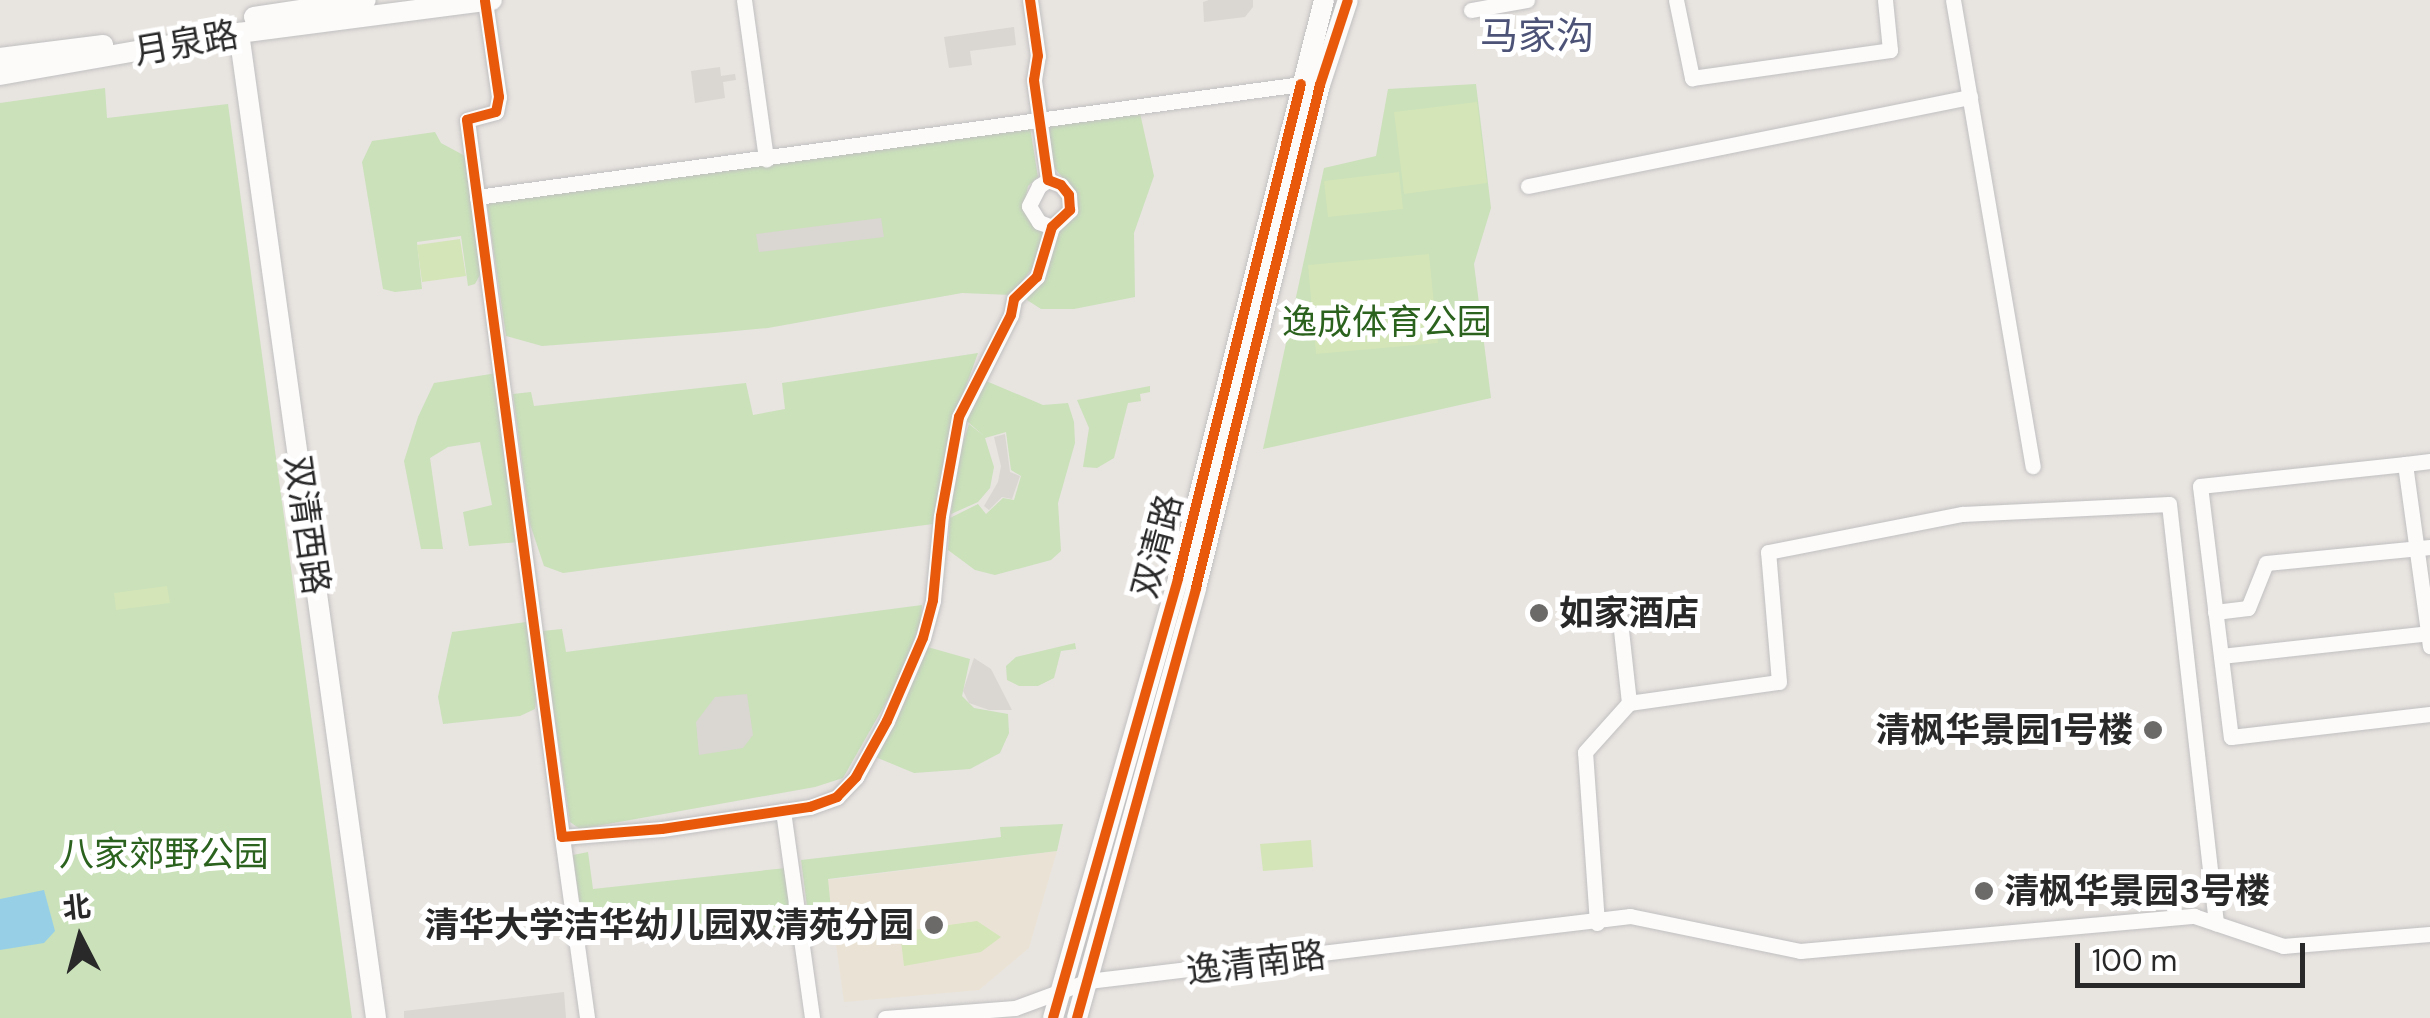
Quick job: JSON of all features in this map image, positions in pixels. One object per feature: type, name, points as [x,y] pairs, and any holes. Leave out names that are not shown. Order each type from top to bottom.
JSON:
[{"type":"main road","name":"月泉路","points":[[0,58],[175,36],[237,20],[366,0]]},
{"type":"main road","name":"月泉路","points":[[0,74],[238,33],[492,0]]},
{"type":"main road","name":"双清路","points":[[1053,1018],[1178,578],[1324,0]]},
{"type":"main road","name":"双清路","points":[[1078,1018],[1196,588],[1320,86],[1348,0]]},
{"type":"main road","name":"双清西路","points":[[238,33],[376,1018]]},
{"type":"street","points":[[744,0],[766,159]]},
{"type":"street","points":[[1030,0],[1038,56],[1034,80],[1048,180]]},
{"type":"street","points":[[1471,10],[1527,0]]},
{"type":"street","points":[[1676,0],[1692,78],[1890,50],[1886,0]]},
{"type":"street","points":[[1954,0],[2033,466]]},
{"type":"street","points":[[484,1],[499,97],[496,112],[466,120],[587,1018]]},
{"type":"street","points":[[1015,34],[1035,33]]},
{"type":"street","points":[[477,197],[1301,84]]},
{"type":"street","points":[[1528,186],[1970,96]]},
{"type":"street","points":[[562,837],[662,829],[784,811],[837,796],[856,777],[887,721],[923,638],[933,600],[940,516],[959,417],[1011,315],[1014,299],[1037,277],[1052,227],[1070,210],[1061,185],[1048,180]]},
{"type":"street","points":[[1048,180],[1039,186],[1029,206],[1040,222],[1052,227]]},
{"type":"street","points":[[2430,461],[2200,486],[2231,737],[2430,714]]},
{"type":"street","points":[[2220,656],[2429,639],[2423,548],[2405,464]]},
{"type":"street","points":[[1598,923],[1585,752],[1629,703],[1779,682],[1768,552],[1962,514],[2168,504],[2216,923],[2283,946],[2430,934]]},
{"type":"street","points":[[2215,612],[2248,608],[2266,563],[2423,548]]},
{"type":"street","points":[[1619,612],[1629,703]]},
{"type":"street","points":[[784,811],[812,1018]]},
{"type":"street","name":"逸清南路","points":[[885,1018],[1015,1008],[1088,982],[1598,923],[1630,916],[1800,951],[2194,916],[2216,923]]},
{"type":"shaded area","points":[[1253,0],[1253,7],[1245,17],[1204,22],[1203,2]]},
{"type":"shaded area","points":[[1014,27],[1016,45],[970,51],[972,65],[949,68],[944,37]]},
{"type":"shaded area","points":[[720,67],[721,76],[735,74],[736,80],[723,82],[725,98],[695,103],[691,71]]},
{"type":"shaded area","points":[[881,218],[884,237],[759,252],[756,234]]},
{"type":"shaded area","points":[[1005,434],[1010,472],[1020,476],[1012,499],[1002,497],[989,510],[984,506],[998,482],[1001,466],[994,437]]},
{"type":"shaded area","points":[[974,658],[991,669],[1012,710],[989,710],[969,703],[963,691]]},
{"type":"shaded area","points":[[747,694],[753,735],[743,748],[699,755],[696,722],[715,697]]},
{"type":"shaded area","name":"清华大学洁华幼儿园双清苑分园","points":[[1057,851],[1029,948],[979,990],[844,1002],[827,880]]},
{"type":"shaded area","points":[[564,992],[566,1018],[404,1018],[404,1011]]},
{"type":"green space","name":"逸成体育公园","points":[[1476,84],[1491,208],[1474,264],[1491,398],[1263,449],[1324,168],[1376,156],[1388,89]]},
{"type":"green space","name":"八家郊野公园","points":[[105,88],[107,118],[228,104],[352,1018],[0,1018],[0,103]]},
{"type":"green space","points":[[1477,102],[1487,183],[1404,194],[1394,112]]},
{"type":"green space","points":[[1140,113],[1154,176],[1134,233],[1135,297],[1074,309],[1041,309],[1027,300],[1054,229],[1068,222],[1078,196],[1052,165],[1049,126]]},
{"type":"green space","points":[[1030,127],[1038,177],[1028,186],[1023,210],[1046,229],[1039,259],[1012,295],[962,293],[768,328],[714,333],[542,346],[506,336],[487,205],[498,197]]},
{"type":"green space","points":[[435,132],[441,143],[467,157],[481,273],[475,284],[468,286],[461,236],[417,242],[422,289],[383,289],[362,162],[372,141]]},
{"type":"green space","points":[[1399,172],[1403,209],[1328,217],[1324,181]]},
{"type":"green space","points":[[460,239],[466,276],[422,282],[417,245]]},
{"type":"green space","points":[[1429,254],[1438,343],[1316,354],[1308,265]]},
{"type":"green space","points":[[978,353],[955,416],[933,524],[563,573],[544,566],[530,524],[513,394],[531,392],[534,406],[746,383],[753,415],[785,409],[782,383]]},
{"type":"green space","points":[[497,373],[519,542],[469,546],[463,512],[492,505],[480,442],[448,447],[430,458],[443,549],[421,549],[404,461],[418,417],[434,383]]},
{"type":"green space","points":[[979,378],[1043,405],[1068,403],[1074,422],[1075,443],[1058,503],[1061,551],[1051,560],[995,575],[975,570],[948,550],[950,518],[978,504],[986,514],[1003,498],[1014,500],[1021,476],[1011,470],[1006,432],[985,438],[994,467],[990,488],[978,502],[951,514],[957,462],[969,424],[984,436],[961,416]]},
{"type":"green space","points":[[1150,386],[1150,392],[1140,394],[1141,401],[1128,403],[1114,458],[1097,468],[1083,467],[1089,428],[1077,400]]},
{"type":"green space","points":[[167,586],[170,603],[116,610],[114,593]]},
{"type":"green space","points":[[922,605],[921,621],[900,678],[843,778],[815,787],[580,829],[570,822],[542,631],[562,629],[566,652]]},
{"type":"green space","points":[[526,622],[537,692],[535,709],[520,716],[443,724],[438,697],[452,632]]},
{"type":"green space","points":[[1075,643],[1076,649],[1061,651],[1054,678],[1038,686],[1019,686],[1007,680],[1006,666],[1016,657]]},
{"type":"green space","points":[[924,646],[970,659],[962,696],[974,708],[1008,714],[1009,733],[1000,753],[970,769],[914,773],[873,756]]},
{"type":"green space","points":[[1063,824],[1057,851],[828,879],[832,919],[809,922],[801,860],[1001,837],[1000,827]]},
{"type":"green space","points":[[1311,840],[1313,867],[1263,871],[1260,844]]},
{"type":"green space","points":[[588,852],[593,889],[786,868],[793,923],[738,934],[601,933],[588,929],[582,922],[573,855]]},
{"type":"green space","points":[[977,921],[1001,937],[981,952],[904,966],[900,932]]},
{"type":"water","points":[[44,890],[55,931],[44,943],[0,950],[0,899]]},
{"type":"cycle path","points":[[485,1],[499,97],[496,112],[467,120],[562,837],[662,829],[810,807],[837,797],[856,777],[887,721],[923,638],[933,600],[941,516],[959,417],[1011,315],[1014,299],[1037,277],[1052,227],[1070,210],[1069,195],[1061,185],[1048,180],[1034,80],[1038,56],[1030,0]]},
{"type":"cycle path","points":[[1077,1018],[1196,588],[1320,85],[1348,0]]},
{"type":"cycle path","points":[[1053,1018],[1178,578],[1301,84]]},
{"type":"place","name":"如家酒店","points":[[1539,613]]},
{"type":"place","name":"清枫华景园1号楼","points":[[2153,730]]},
{"type":"place","name":"清枫华景园3号楼","points":[[1984,891]]},
{"type":"place","name":"清华大学洁华幼儿园双清苑分园","points":[[934,925]]},
{"type":"district","name":"马家沟","points":[[1537,37]]}]
